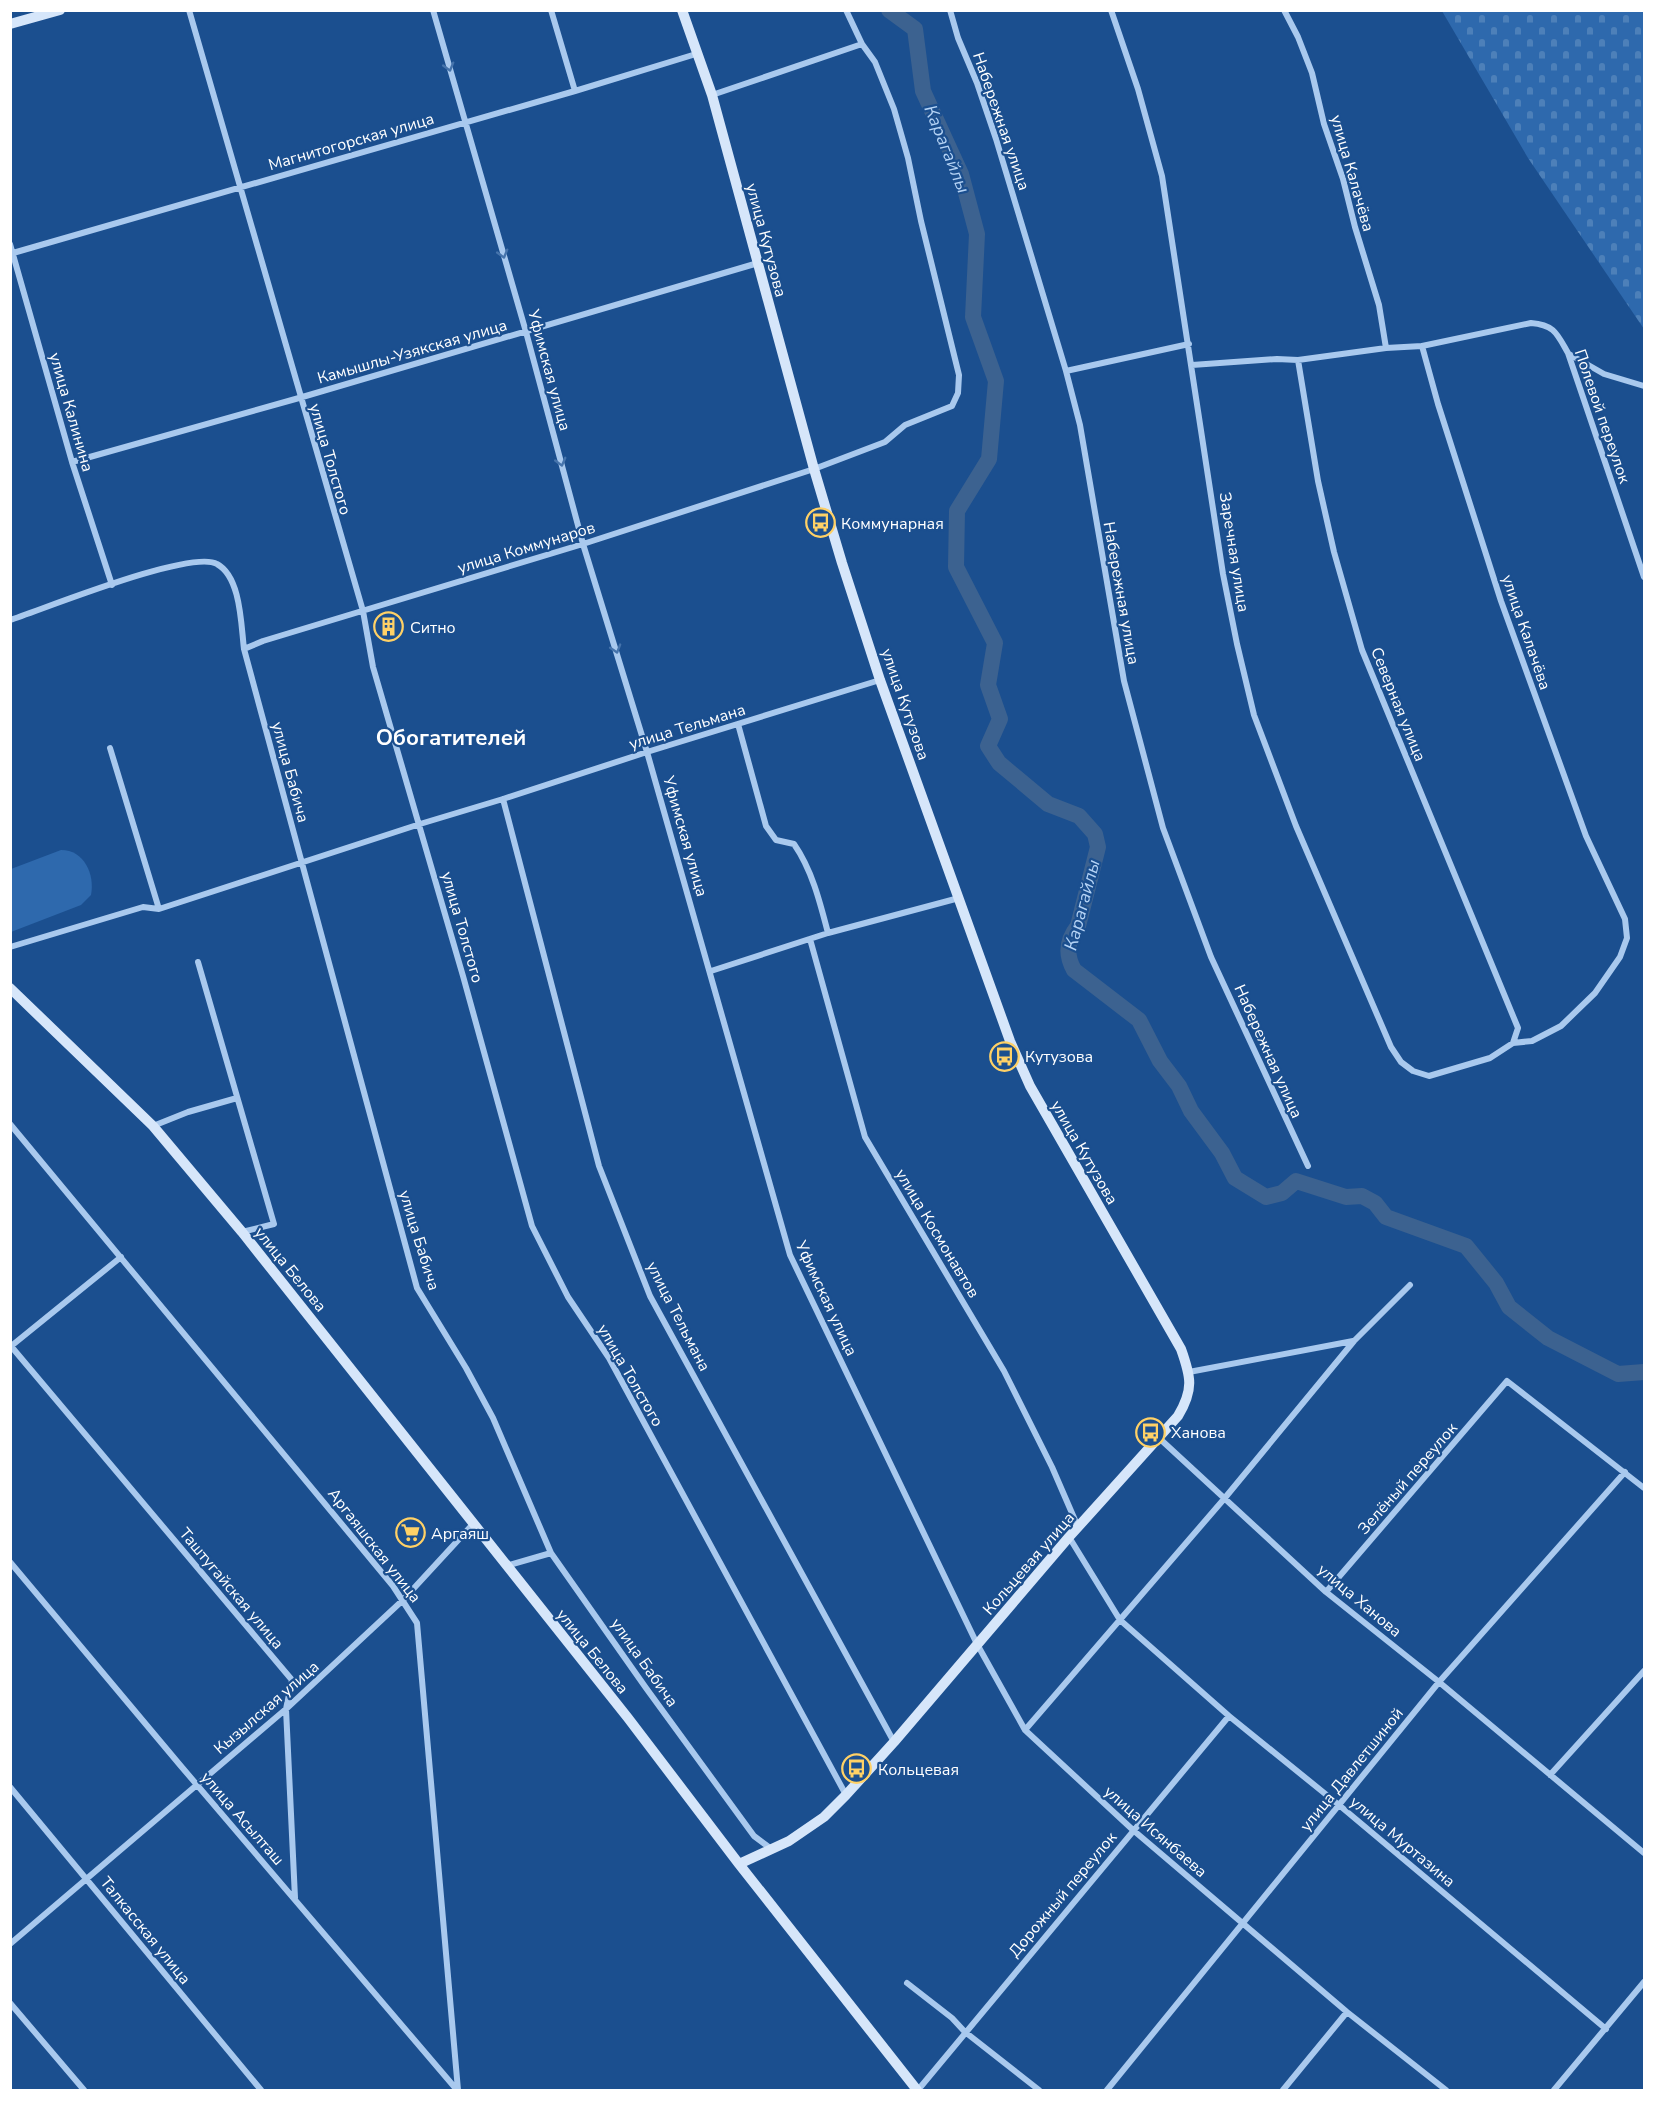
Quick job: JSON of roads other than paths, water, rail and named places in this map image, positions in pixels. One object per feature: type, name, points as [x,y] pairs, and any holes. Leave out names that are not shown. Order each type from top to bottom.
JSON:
[{"type":"main road","points":[[10,24],[60,10]]},
{"type":"main road","name":"улица Кутузова","points":[[682,10],[712,95],[814,469],[880,680],[1010,1041],[1030,1086],[1182,1349],[1190,1372]]},
{"type":"main road","name":"улица Белова","points":[[10,988],[153,1126],[242,1232],[628,1718],[917,2091]]},
{"type":"main road","name":"Кольцевая улица","points":[[739,1864],[789,1841],[824,1817],[846,1795],[1069,1537],[1178,1416],[1191,1384],[1190,1372]]},
{"type":"street","name":"улица Толстого","points":[[189,10],[299,398],[363,611],[374,667],[532,1226],[568,1297],[609,1358],[846,1795]]},
{"type":"street","name":"Уфимская улица","points":[[433,10],[526,332],[583,544],[711,971],[790,1255],[977,1644]]},
{"type":"street","points":[[551,10],[575,91]]},
{"type":"street","points":[[712,95],[862,44],[846,10]]},
{"type":"street","name":"Набережная улица","points":[[950,10],[958,38],[977,83],[996,139],[1066,371],[1080,425],[1124,681],[1163,828],[1211,957],[1308,1166]]},
{"type":"street","name":"Заречная улица","points":[[1111,10],[1138,89],[1162,176],[1223,574],[1237,644],[1254,715],[1296,826],[1390,1047],[1401,1062],[1413,1071],[1430,1076],[1490,1058],[1513,1043]]},
{"type":"street","name":"улица Калачёва","points":[[1284,10],[1298,37],[1312,73],[1324,124],[1343,179],[1379,305],[1386,348]]},
{"type":"street","name":"улица Коммунаров","points":[[244,649],[263,641],[583,544],[814,469],[885,442],[904,425],[952,406],[958,393],[959,375],[908,158],[894,108],[875,62],[862,44]]},
{"type":"street","name":"Магнитогорская улица","points":[[13,253],[696,54]]},
{"type":"street","name":"улица Калинина","points":[[10,244],[72,462],[112,585]]},
{"type":"street","name":"Камышлы-Узякская улица","points":[[72,462],[759,263]]},
{"type":"street","name":"Полевой переулок","points":[[1422,346],[1531,323],[1545,324],[1557,333],[1568,353],[1644,577]]},
{"type":"street","points":[[1066,371],[1189,344]]},
{"type":"street","points":[[1192,366],[1277,359],[1298,360],[1386,348],[1422,346]]},
{"type":"street","name":"улица Калачёва","points":[[1422,346],[1437,404],[1501,601],[1586,836],[1625,919],[1627,938],[1620,957],[1595,993],[1562,1026],[1532,1041],[1513,1043]]},
{"type":"street","points":[[1568,353],[1604,374],[1644,387]]},
{"type":"street","name":"Северная улица","points":[[1298,360],[1318,481],[1362,650],[1518,1028],[1513,1043]]},
{"type":"street","name":"улица Бабича","points":[[112,585],[145,573],[198,561],[216,563],[230,578],[238,600],[244,649],[417,1288],[494,1418],[551,1553],[754,1836],[771,1848]]},
{"type":"street","points":[[10,620],[112,585]]},
{"type":"street","name":"улица Тельмана","points":[[302,863],[880,680]]},
{"type":"street","points":[[738,724],[766,826],[776,840],[794,844],[801,855],[818,895],[828,933]]},
{"type":"street","points":[[110,748],[159,909]]},
{"type":"street","name":"улица Тельмана","points":[[503,799],[599,1166],[650,1296],[894,1742]]},
{"type":"street","points":[[10,947],[143,907],[159,909],[302,863]]},
{"type":"street","points":[[711,971],[828,933],[959,898]]},
{"type":"street","name":"улица Космонавтов","points":[[810,939],[865,1137],[1004,1371],[1052,1467],[1078,1527]]},
{"type":"street","name":"улица Белова","points":[[198,962],[274,1224],[242,1232]]},
{"type":"street","points":[[153,1126],[188,1112],[237,1098]]},
{"type":"street","name":"Аргаяшская улица","points":[[10,1124],[393,1586],[417,1623],[458,2091]]},
{"type":"street","points":[[11,1346],[121,1257]]},
{"type":"street","points":[[1025,1730],[1224,1499],[1354,1341],[1410,1285]]},
{"type":"street","points":[[1190,1372],[1354,1341]]},
{"type":"street","name":"Таштугайская улица","points":[[11,1346],[291,1680],[286,1709],[296,1899]]},
{"type":"street","name":"Зелёный переулок","points":[[1326,1592],[1507,1381],[1625,1472]]},
{"type":"street","name":"улица Ханова","points":[[1159,1438],[1326,1592],[1439,1682],[1644,1853]]},
{"type":"street","points":[[1625,1472],[1644,1488]]},
{"type":"street","name":"улица Давлетшиной","points":[[1107,2091],[1439,1682],[1625,1472]]},
{"type":"street","name":"Кызылская улица","points":[[10,1944],[286,1709],[402,1600],[473,1524]]},
{"type":"street","name":"улица Муртазина","points":[[1069,1537],[1120,1620],[1229,1716],[1606,2029]]},
{"type":"street","points":[[506,1566],[551,1553]]},
{"type":"street","name":"улица Асылташ","points":[[10,1562],[458,2091]]},
{"type":"street","name":"улица Исянбаева","points":[[977,1644],[1025,1730],[1133,1830],[1347,2012],[1446,2091]]},
{"type":"street","points":[[1550,1775],[1644,1671]]},
{"type":"street","name":"Дорожный переулок","points":[[917,2091],[1229,1716]]},
{"type":"street","name":"Талкасская улица","points":[[10,1787],[261,2091]]},
{"type":"street","points":[[1554,2091],[1644,1982]]},
{"type":"street","points":[[907,1983],[1039,2091]]},
{"type":"street","points":[[10,2003],[84,2091]]},
{"type":"street","points":[[1283,2091],[1347,2012]]},
{"type":"waterway","name":"Карагайлы","points":[[889,10],[915,29],[923,91],[961,174],[977,234],[973,317],[996,381],[989,459],[957,511],[956,567],[995,643],[988,685],[1000,719],[988,746],[999,763],[1048,804],[1079,816],[1095,834],[1098,847],[1078,926],[1068,947],[1069,958],[1074,970],[1139,1020],[1160,1061],[1179,1086],[1191,1111],[1222,1153],[1235,1178],[1266,1197],[1282,1193],[1296,1181],[1346,1197],[1362,1196],[1375,1203],[1386,1217],[1466,1246],[1496,1283],[1509,1307],[1548,1338],[1618,1374],[1644,1372]]},
{"type":"place","name":"Коммунарная","points":[[820,523]]},
{"type":"place","name":"Ситно","points":[[389,627]]},
{"type":"place","name":"Кутузова","points":[[1004,1056]]},
{"type":"place","name":"Ханова","points":[[1150,1432]]},
{"type":"place","name":"Аргаяш","points":[[410,1533]]},
{"type":"place","name":"Кольцевая","points":[[857,1769]]},
{"type":"district","name":"Обогатителей","points":[[451,737]]}]
